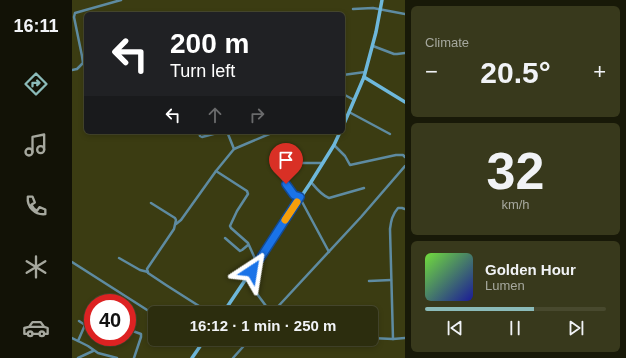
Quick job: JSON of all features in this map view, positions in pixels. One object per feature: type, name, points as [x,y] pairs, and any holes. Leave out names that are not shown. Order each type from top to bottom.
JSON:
[{"type":"street","points":[[72,70],[77,69],[83,63],[74,17],[75,13],[121,0]]},
{"type":"street","points":[[345,121],[366,72],[382,0]]},
{"type":"street","points":[[352,9],[373,8],[405,14]]},
{"type":"street","points":[[372,46],[394,54],[405,53]]},
{"type":"street","points":[[345,75],[366,72]]},
{"type":"street","points":[[364,77],[405,102]]},
{"type":"street","points":[[345,95],[354,100]]},
{"type":"street","points":[[349,112],[390,134]]},
{"type":"street","points":[[200,134],[202,137],[213,134]]},
{"type":"street","points":[[228,134],[234,149]]},
{"type":"street","points":[[148,273],[149,266],[176,224],[181,220],[216,171],[234,149],[269,134]]},
{"type":"street","points":[[228,306],[323,163],[339,134]]},
{"type":"street","points":[[334,145],[345,156],[350,165],[396,155],[403,155],[405,157]]},
{"type":"street","points":[[296,163],[323,163]]},
{"type":"street","points":[[279,306],[405,166]]},
{"type":"street","points":[[216,171],[247,191],[248,194],[237,211],[230,226],[243,238],[257,263]]},
{"type":"street","points":[[279,174],[293,194],[300,198],[329,252]]},
{"type":"street","points":[[310,182],[317,190],[329,198],[364,188]]},
{"type":"street","points":[[150,203],[175,218],[176,224]]},
{"type":"street","points":[[393,339],[390,229],[392,216],[398,208],[405,209]]},
{"type":"street","points":[[225,238],[240,251],[248,245]]},
{"type":"street","points":[[119,258],[148,273],[199,306]]},
{"type":"street","points":[[72,262],[148,311]]},
{"type":"street","points":[[246,278],[266,306]]},
{"type":"street","points":[[369,281],[391,280]]},
{"type":"street","points":[[78,341],[85,325],[79,321]]},
{"type":"street","points":[[134,358],[142,337],[141,334],[136,332]]},
{"type":"street","points":[[72,338],[88,346],[103,357],[117,358]]},
{"type":"street","points":[[378,338],[405,338]]},
{"type":"street","points":[[192,358],[201,346]]},
{"type":"street","points":[[233,358],[244,346]]},
{"type":"street","points":[[78,358],[94,350]]},
{"type":"slow traffic","points":[[285,220],[297,202]]},
{"type":"route","points":[[252,271],[300,197],[294,195],[286,184]]}]
